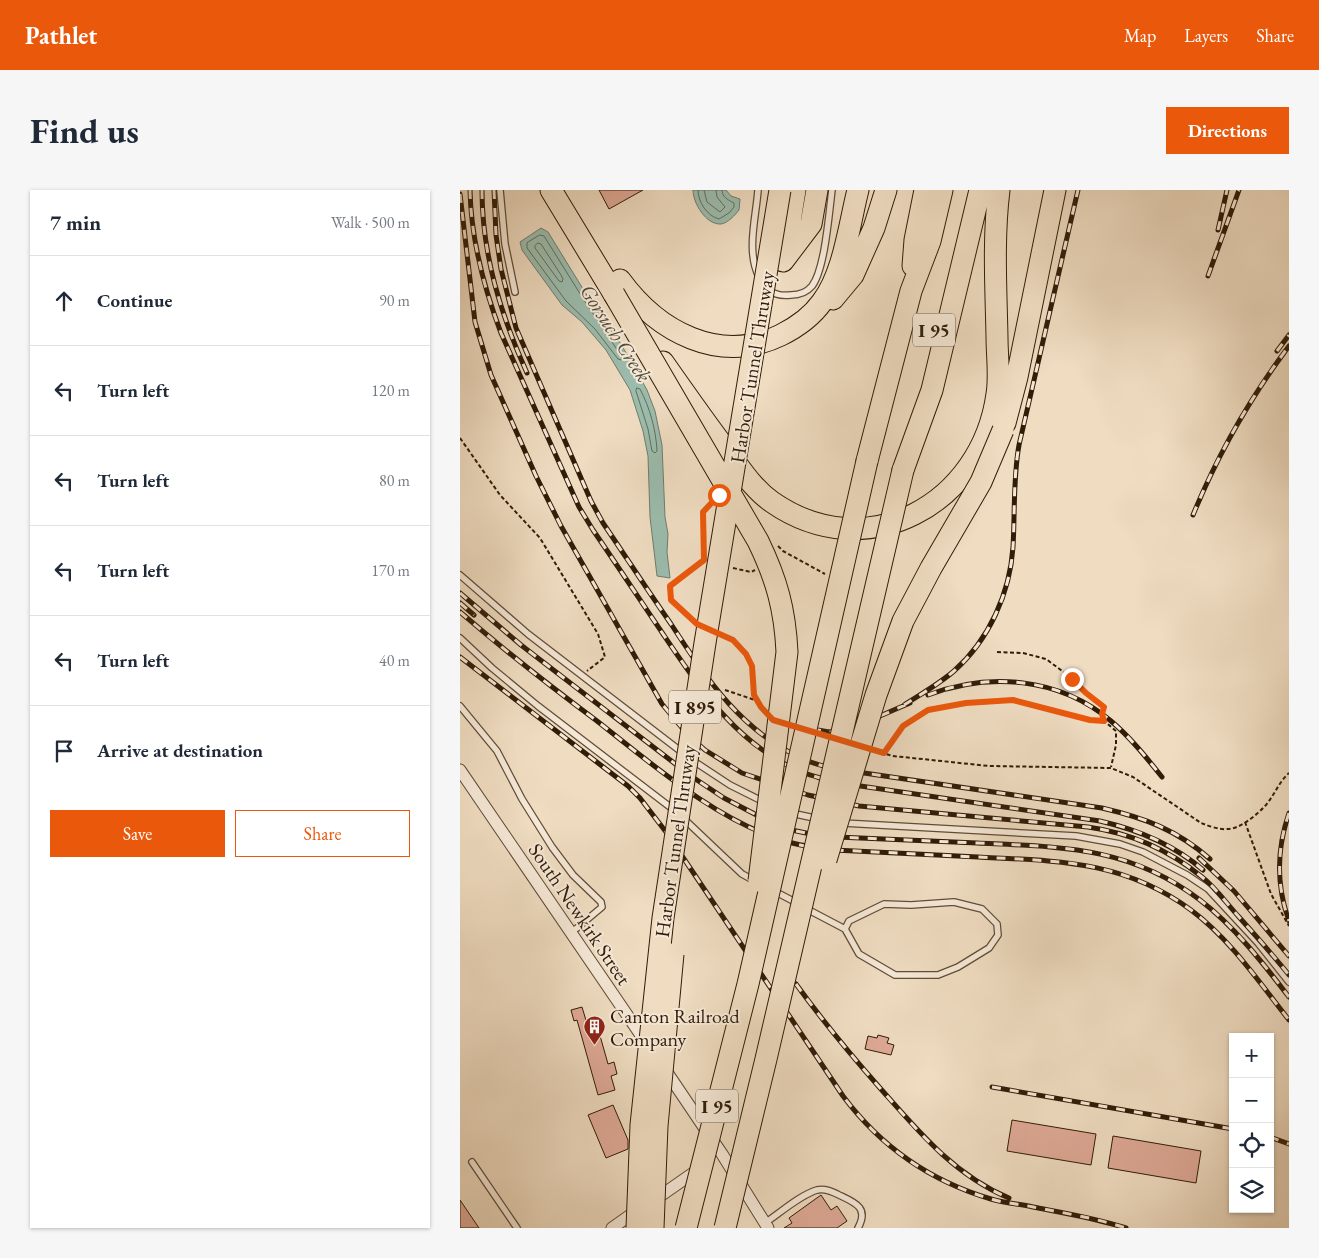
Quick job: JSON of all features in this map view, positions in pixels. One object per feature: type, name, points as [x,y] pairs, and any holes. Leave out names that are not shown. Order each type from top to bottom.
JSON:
[{"type":"highway","points":[[551,190],[758,541],[776,580],[786,628],[787,652],[775,738],[748,984]]},
{"type":"highway","points":[[566,190],[611,268],[624,287],[649,313],[664,325],[700,342],[721,347],[741,347],[759,344],[792,330],[823,302],[840,264],[858,190]]},
{"type":"highway","name":"Harbor Tunnel Thruway","points":[[636,1228],[641,1125],[663,918],[705,642],[780,190]]},
{"type":"highway","name":"Harbor Tunnel Thruway","points":[[652,1228],[658,1126],[676,923],[718,646],[795,190]]},
{"type":"highway","points":[[783,261],[811,224],[817,190]]},
{"type":"highway","points":[[809,316],[827,307],[853,275],[874,228],[886,190]]},
{"type":"highway","name":"I 95","points":[[686,1228],[748,984],[867,461],[910,291],[915,240],[925,190]]},
{"type":"highway","name":"I 95","points":[[910,291],[930,241],[942,190]]},
{"type":"highway","name":"I 95","points":[[725,1228],[903,470],[966,190]]},
{"type":"highway","name":"I 95","points":[[903,470],[932,390],[980,190]]},
{"type":"highway","points":[[614,294],[757,490],[785,510],[810,521],[830,526],[871,528],[897,522],[916,514],[934,503],[959,481],[974,461],[990,426],[998,393],[995,249],[999,190]]},
{"type":"highway","points":[[766,1059],[890,655],[907,614],[981,482],[1003,430],[1017,377],[1055,190]]},
{"type":"street","name":"South Newkirk Street","points":[[460,770],[722,1154],[766,1225]]},
{"type":"street","points":[[612,1228],[722,1154]]},
{"type":"lane","points":[[500,190],[505,244],[515,292]]},
{"type":"lane","points":[[758,190],[752,244],[753,258],[758,275],[768,289],[773,293],[783,295],[802,294],[812,286],[817,276],[832,190]]},
{"type":"lane","points":[[460,575],[528,634],[699,765],[730,785],[773,806]]},
{"type":"lane","points":[[460,638],[492,668],[665,802],[742,874],[845,929],[859,954],[895,975],[938,975],[958,967],[989,948],[998,935],[997,924],[982,910],[954,902],[911,905],[884,904],[849,921],[845,929]]},
{"type":"lane","points":[[460,706],[497,751],[522,799],[552,847],[573,875],[601,902],[602,907],[578,928],[570,932]]},
{"type":"lane","points":[[782,809],[810,818],[825,820]]},
{"type":"lane","points":[[833,822],[1076,836],[1128,847],[1163,862],[1208,889],[1258,943],[1289,982]]},
{"type":"lane","points":[[472,1162],[517,1228]]},
{"type":"lane","points":[[766,1225],[808,1194],[819,1189],[829,1191],[857,1203],[862,1212],[862,1219],[858,1228]]},
{"type":"path","points":[[460,438],[500,495],[540,538],[598,634],[605,657],[582,675]]},
{"type":"path","points":[[704,552],[703,512],[714,501]]},
{"type":"path","points":[[775,552],[776,544],[783,551],[825,574]]},
{"type":"path","points":[[697,624],[671,600],[670,586],[704,560]]},
{"type":"path","points":[[732,568],[750,572],[759,568]]},
{"type":"path","points":[[715,632],[733,640],[746,654],[752,666],[754,695],[767,714]]},
{"type":"path","points":[[997,652],[1023,652],[1046,660],[1072,679],[1104,707],[1102,714],[1104,721],[1116,731],[1116,745],[1111,768]]},
{"type":"path","points":[[725,690],[758,701]]},
{"type":"path","points":[[884,753],[903,726],[928,710],[966,703],[1013,700],[1090,720],[1104,721]]},
{"type":"path","points":[[867,748],[884,753],[944,762],[989,766],[1111,768],[1133,777],[1201,823],[1213,828],[1229,830],[1245,822],[1267,804],[1282,779],[1289,773]]},
{"type":"path","points":[[1245,822],[1271,894],[1289,926]]},
{"type":"water","points":[[693,190],[726,190],[731,196],[740,199],[739,210],[721,224],[710,221],[698,207]]},
{"type":"water","name":"Gorsuch Creek","points":[[541,228],[548,232],[588,297],[621,344],[647,390],[655,411],[662,445],[670,578],[657,576],[650,517],[648,456],[643,431],[630,390],[606,350],[582,322],[562,305],[522,250],[520,242]]},
{"type":"building","points":[[599,190],[643,190],[609,209]]},
{"type":"building","name":"Canton Railroad Company","points":[[582,1007],[588,1027],[597,1025],[608,1064],[614,1062],[617,1074],[611,1076],[615,1090],[598,1095],[577,1020],[574,1021],[571,1010]]},
{"type":"building","points":[[878,1035],[889,1038],[887,1043],[894,1045],[891,1055],[865,1049],[868,1036],[877,1038]]},
{"type":"building","points":[[613,1105],[628,1140],[628,1149],[606,1158],[588,1115]]},
{"type":"building","points":[[1012,1120],[1096,1134],[1091,1165],[1007,1151]]},
{"type":"building","points":[[1113,1136],[1201,1151],[1196,1183],[1108,1168]]},
{"type":"building","points":[[821,1195],[831,1210],[837,1206],[847,1221],[837,1228],[784,1228],[792,1223],[789,1218]]},
{"type":"building","points":[[460,1200],[479,1228],[460,1228]]},
{"type":"railway","points":[[470,190],[476,245],[484,281],[495,316],[579,507],[692,676],[723,715],[741,732],[781,762],[804,773],[833,782],[1100,821],[1128,829],[1168,845],[1203,870]]},
{"type":"railway","points":[[482,190],[485,238],[489,261],[501,307],[527,373]]},
{"type":"railway","points":[[494,190],[496,235],[501,269],[516,328],[591,501],[603,523],[699,666],[729,704],[746,721],[785,750],[819,765],[1102,808],[1160,826],[1185,840],[1210,859]]},
{"type":"railway","points":[[904,705],[942,680],[966,659],[978,645],[996,615],[1002,598],[1011,564],[1013,547],[1015,483],[1019,445],[1078,190]]},
{"type":"railway","points":[[1218,230],[1227,190]]},
{"type":"railway","points":[[1208,276],[1239,190]]},
{"type":"railway","points":[[460,194],[475,322],[491,375],[536,476],[561,526],[662,704],[688,735],[705,750],[742,773],[808,795],[859,806],[1088,827],[1134,838],[1163,851],[1207,881],[1289,975]]},
{"type":"railway","points":[[1277,351],[1289,335]]},
{"type":"railway","points":[[1193,515],[1224,448],[1248,406],[1289,346]]},
{"type":"railway","points":[[460,593],[521,645],[691,776],[724,798],[768,821],[787,829],[837,837],[1037,846],[1093,853],[1120,859],[1147,869],[1173,882],[1213,910],[1258,958],[1289,997]]},
{"type":"railway","points":[[460,603],[474,615]]},
{"type":"railway","points":[[460,612],[527,668],[663,773],[710,806],[735,820],[785,841],[815,848],[1062,862],[1115,872],[1140,881],[1166,894],[1191,910],[1219,934],[1289,1020]]},
{"type":"railway","points":[[460,657],[628,786],[640,798],[666,832],[843,1096],[890,1146],[927,1172],[969,1191],[996,1200],[1080,1216],[1126,1228]]},
{"type":"railway","points":[[928,695],[975,683],[999,682],[1023,683],[1046,687],[1069,695],[1091,706],[1118,727],[1162,777]]},
{"type":"railway","points":[[812,729],[829,732],[852,728],[910,703]]},
{"type":"railway","points":[[1289,813],[1280,853],[1280,880],[1289,921]]},
{"type":"railway","points":[[1199,858],[1234,891],[1289,956]]},
{"type":"railway","points":[[796,984],[847,1050],[923,1136],[971,1177],[1009,1198]]},
{"type":"railway","points":[[992,1087],[1229,1128]]},
{"type":"railway","points":[[1274,1138],[1289,1144]]},
{"type":"place","name":"Canton Railroad Company","points":[[594,1046]]},
{"type":"route","points":[[719,495],[703,512],[704,560],[670,586],[671,600],[697,624],[733,640],[746,654],[752,666],[754,695],[761,707],[773,720],[884,753],[903,726],[928,710],[966,703],[1013,700],[1090,720],[1104,721],[1102,714],[1104,707],[1072,679]]}]
